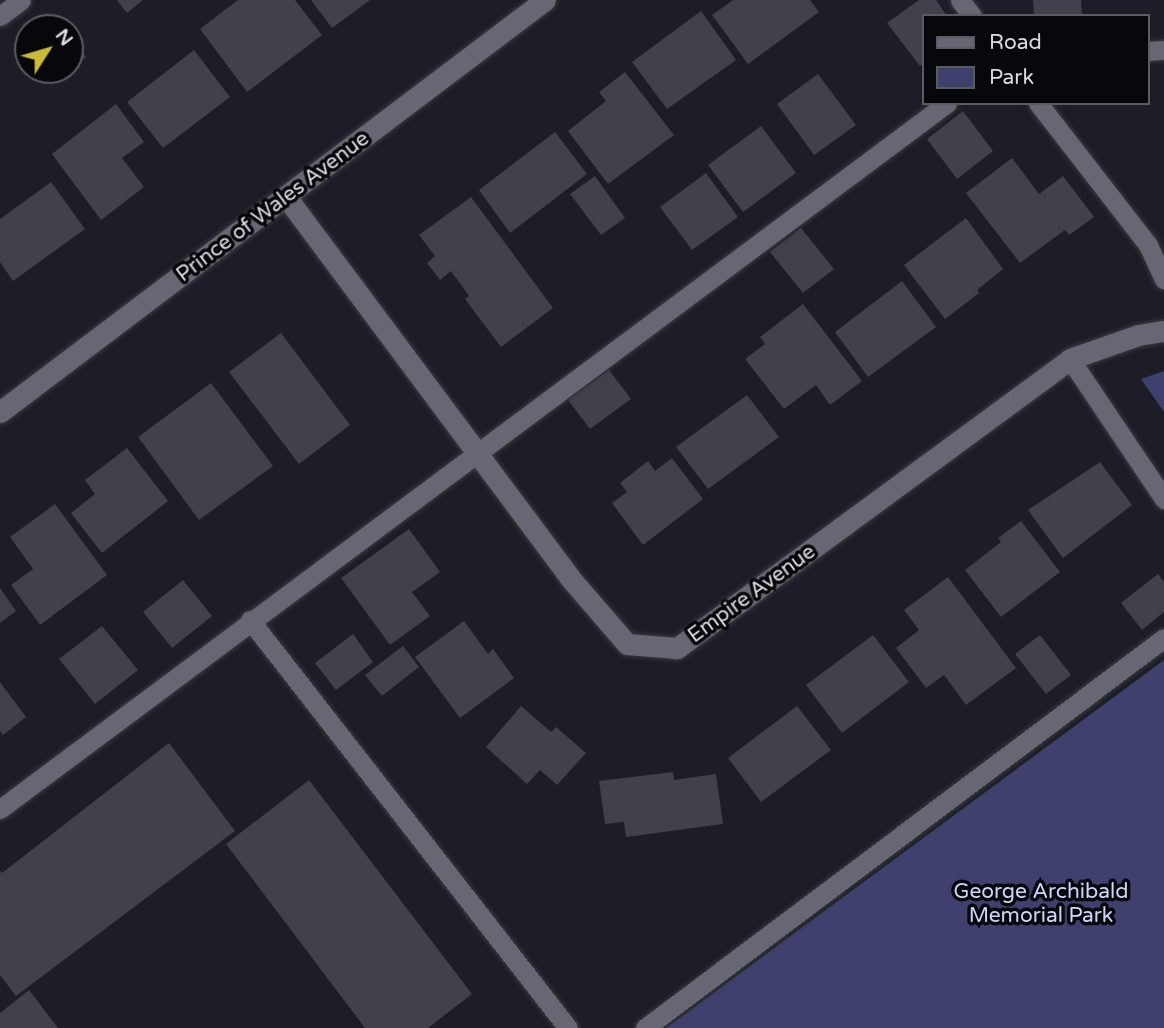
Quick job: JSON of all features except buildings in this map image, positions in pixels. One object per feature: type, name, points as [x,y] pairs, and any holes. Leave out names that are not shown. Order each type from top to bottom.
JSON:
[{"type":"street","name":"Prince of Wales Avenue","points":[[0,412],[287,198],[545,0]]},
{"type":"street","name":"Empire Avenue","points":[[287,198],[570,578],[626,644],[677,648],[1070,359],[1138,335],[1164,331]]},
{"type":"lane","points":[[0,16],[20,0]]},
{"type":"lane","points":[[0,809],[476,451],[944,105]]},
{"type":"lane","points":[[1040,105],[1148,245],[1164,279]]},
{"type":"lane","points":[[1070,359],[1164,499]]},
{"type":"lane","points":[[250,620],[568,1028]]},
{"type":"lane","points":[[646,1028],[1164,638]]},
{"type":"green space","points":[[1164,371],[1164,412],[1141,379]]},
{"type":"green space","name":"George Archibald Memorial Park","points":[[1164,660],[1164,1028],[666,1028]]}]
